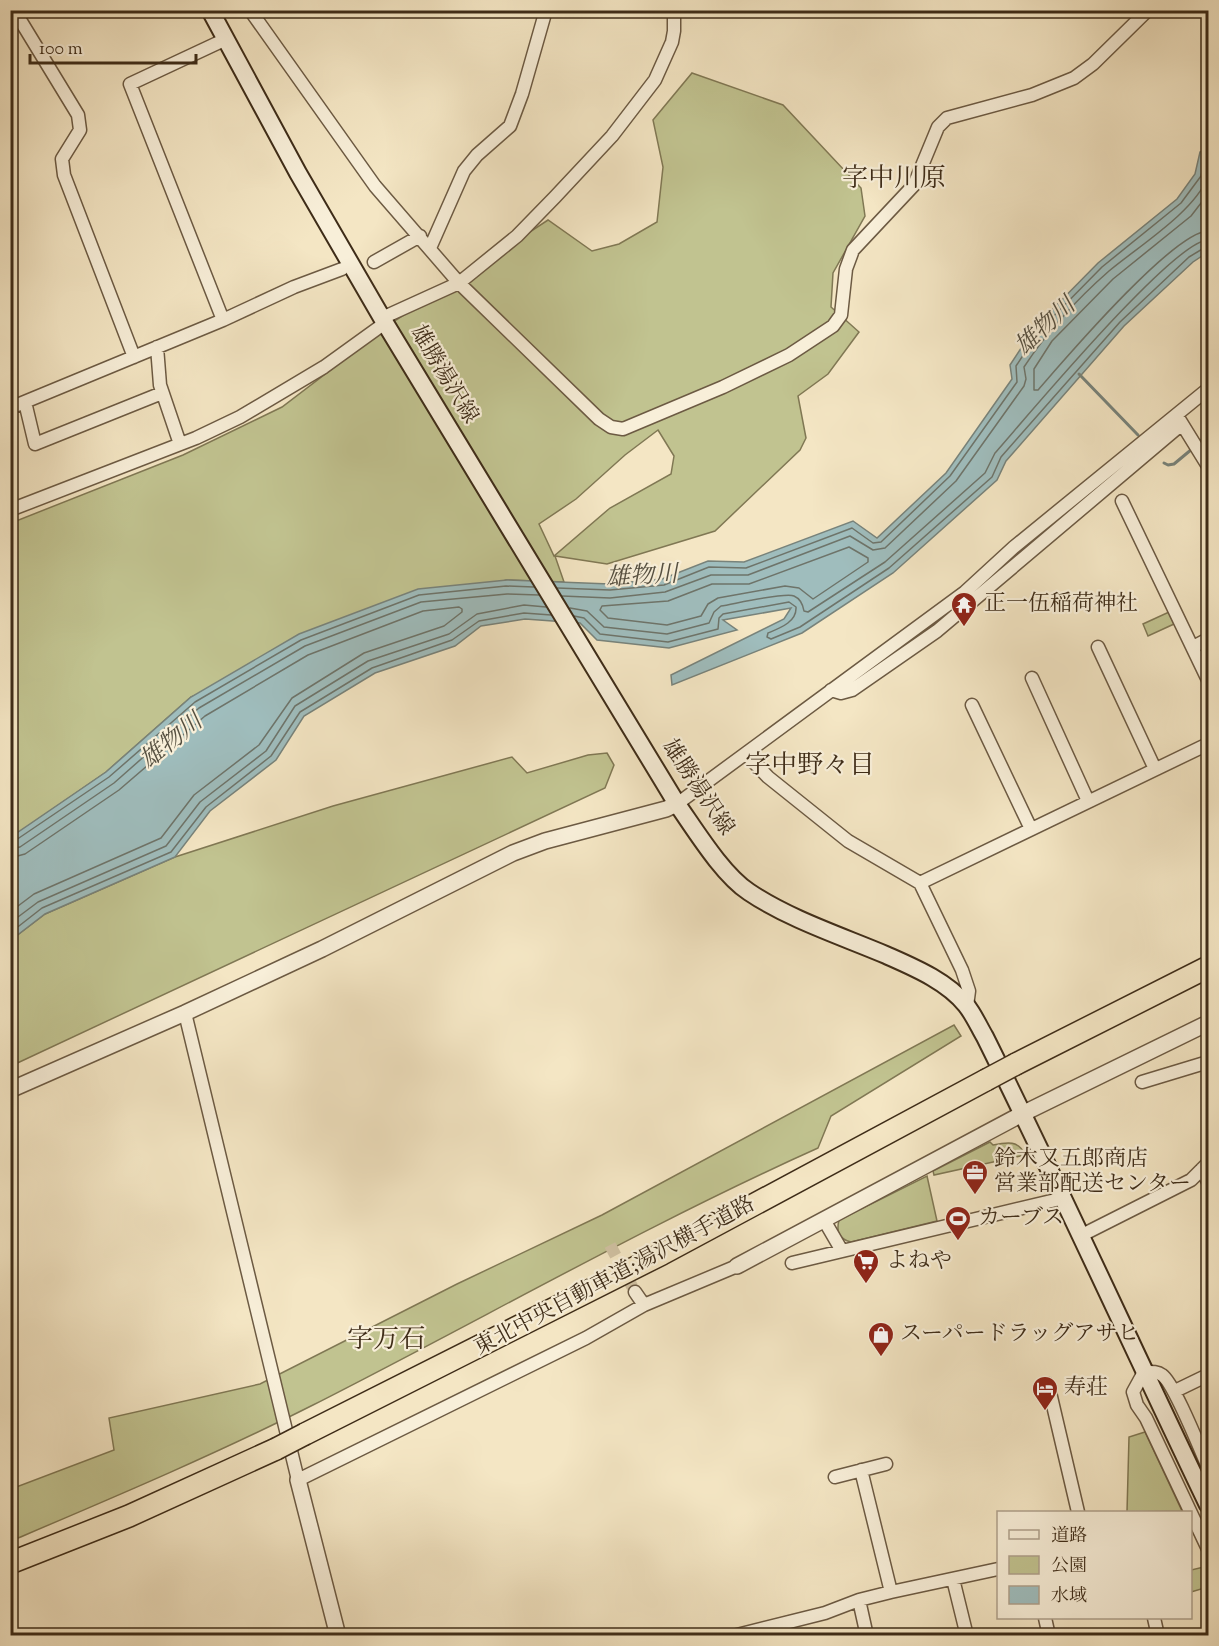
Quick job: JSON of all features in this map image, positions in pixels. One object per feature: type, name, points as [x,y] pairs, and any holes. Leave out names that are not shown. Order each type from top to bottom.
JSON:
[{"type":"highway","name":"東北中央自動車道;湯沢横手道路","points":[[10,1563],[129,1516],[276,1449],[662,1254],[1016,1064],[1209,967]]},
{"type":"main road","name":"雄勝湯沢線","points":[[210,10],[384,321],[677,804],[729,875],[748,891],[780,910],[904,963],[930,977],[953,992],[967,1006],[985,1037],[1082,1235],[1112,1304],[1209,1505]]},
{"type":"street","points":[[14,10],[78,115],[80,130],[62,159],[64,175],[134,357]]},
{"type":"street","points":[[250,10],[375,186],[459,283],[599,419],[611,427],[623,429],[789,355],[833,327],[841,315],[846,269],[853,250],[914,185],[938,128],[947,118],[1032,95],[1074,78],[1093,64],[1148,10]]},
{"type":"street","points":[[430,248],[464,171],[477,155],[510,126],[522,94],[546,10]]},
{"type":"street","points":[[10,510],[180,444],[240,417],[324,368],[384,321],[459,283],[517,236],[612,136],[655,80],[672,42],[674,10]]},
{"type":"street","points":[[223,320],[130,84],[225,40]]},
{"type":"street","points":[[374,262],[420,236]]},
{"type":"street","points":[[10,408],[223,320],[294,286],[342,269]]},
{"type":"street","points":[[158,347],[162,393],[180,444]]},
{"type":"street","points":[[10,1090],[185,1013],[322,949],[513,853],[545,841],[666,809],[677,804],[965,592],[1014,547],[1179,419],[1209,389]]},
{"type":"street","points":[[25,402],[35,444],[162,393]]},
{"type":"street","points":[[1179,419],[1208,464]]},
{"type":"street","points":[[1122,501],[1209,680]]},
{"type":"street","points":[[1193,647],[1209,639]]},
{"type":"street","points":[[1098,647],[1155,769]]},
{"type":"street","points":[[1032,678],[1088,801]]},
{"type":"street","points":[[972,705],[1031,829]]},
{"type":"street","points":[[920,883],[1209,744]]},
{"type":"street","points":[[746,754],[768,777],[848,841],[920,883],[962,970],[969,991],[967,1006]]},
{"type":"street","points":[[185,1013],[224,1168],[273,1387],[338,1635]]},
{"type":"street","points":[[298,1480],[586,1338],[644,1305],[737,1266],[1022,1114],[1209,1023]]},
{"type":"street","points":[[1142,1082],[1209,1062]]},
{"type":"street","points":[[1205,1166],[1209,1182]]},
{"type":"street","points":[[1082,1235],[1191,1180],[1205,1166]]},
{"type":"street","points":[[792,1263],[1064,1198]]},
{"type":"street","points":[[824,1220],[842,1251]]},
{"type":"street","points":[[635,1292],[644,1305]]},
{"type":"street","points":[[1187,1511],[1146,1418],[1137,1405],[1133,1392],[1144,1372],[1157,1372],[1164,1376],[1175,1391],[1209,1467]]},
{"type":"street","points":[[1175,1391],[1209,1375]]},
{"type":"street","points":[[1048,1384],[1078,1511]]},
{"type":"street","points":[[835,1477],[886,1464]]},
{"type":"street","points":[[861,1470],[891,1592]]},
{"type":"street","points":[[1193,1524],[1209,1550]]},
{"type":"street","points":[[733,1635],[825,1613],[859,1600],[891,1592],[997,1569]]},
{"type":"street","points":[[953,1578],[967,1635]]},
{"type":"street","points":[[859,1600],[867,1635]]},
{"type":"street","points":[[1045,1619],[1049,1635]]},
{"type":"street","points":[[1154,1619],[1158,1635]]},
{"type":"green space","points":[[692,73],[783,105],[861,188],[865,216],[833,273],[831,307],[859,332],[828,374],[798,396],[806,438],[800,450],[715,531],[607,564],[555,556],[564,582],[506,580],[191,697],[106,772],[11,838],[11,523],[183,455],[282,407],[396,320],[548,220],[592,251],[619,244],[657,222],[663,167],[653,120]],"holes":[[[658,430],[674,456],[671,474],[610,508],[554,556],[539,524],[576,499],[625,455]]]},
{"type":"green space","points":[[1169,612],[1174,624],[1148,636],[1143,624]]},
{"type":"green space","points":[[607,753],[614,765],[605,788],[11,1066],[11,940],[45,914],[175,857],[333,806],[512,757],[527,773],[588,755]]},
{"type":"green space","points":[[954,1025],[961,1036],[831,1116],[818,1148],[690,1209],[276,1423],[163,1476],[11,1541],[11,1489],[114,1450],[109,1418],[260,1384],[457,1284],[602,1215]]},
{"type":"green space","points":[[990,1142],[993,1145],[1016,1144],[1025,1155],[934,1175],[933,1171]]},
{"type":"green space","points":[[927,1176],[937,1221],[851,1242],[839,1234],[839,1220]]},
{"type":"green space","points":[[1145,1432],[1182,1511],[1127,1511],[1129,1437]]},
{"type":"green space","points":[[1208,1566],[1208,1587],[1192,1592],[1192,1570]]},
{"type":"water","name":"雄物川","points":[[1208,147],[1208,252],[1193,262],[1124,326],[1006,461],[997,480],[893,573],[802,633],[672,685],[671,675],[784,619],[791,608],[723,620],[737,630],[669,648],[597,640],[580,623],[525,619],[481,626],[455,646],[375,673],[304,716],[276,760],[210,811],[175,857],[45,914],[11,940],[11,837],[106,772],[191,697],[299,634],[418,589],[507,580],[610,584],[662,579],[708,561],[744,562],[853,521],[877,538],[946,473],[1012,379],[1010,365],[1035,327],[1098,263],[1177,199],[1195,174],[1200,152]]},
{"type":"waterway","points":[[1079,374],[1138,435]]},
{"type":"waterway","points":[[1197,444],[1208,434]]},
{"type":"waterway","points":[[1164,463],[1174,464],[1192,449]]},
{"type":"tunnel","points":[[610,1245],[635,1292]]},
{"type":"place","name":"正一伍稲荷神社","points":[[964,628]]},
{"type":"place","name":"鈴木又五郎商店 営業部配送センター","points":[[975,1196]]},
{"type":"place","name":"カーブス","points":[[958,1242]]},
{"type":"place","name":"よねや","points":[[866,1285]]},
{"type":"place","name":"スーパードラッグアサヒ","points":[[881,1358]]},
{"type":"place","name":"寿荘","points":[[1045,1412]]},
{"type":"district","name":"字中川原","points":[[894,179]]},
{"type":"district","name":"字中野々目","points":[[810,766]]},
{"type":"district","name":"字万石","points":[[386,1340]]}]
